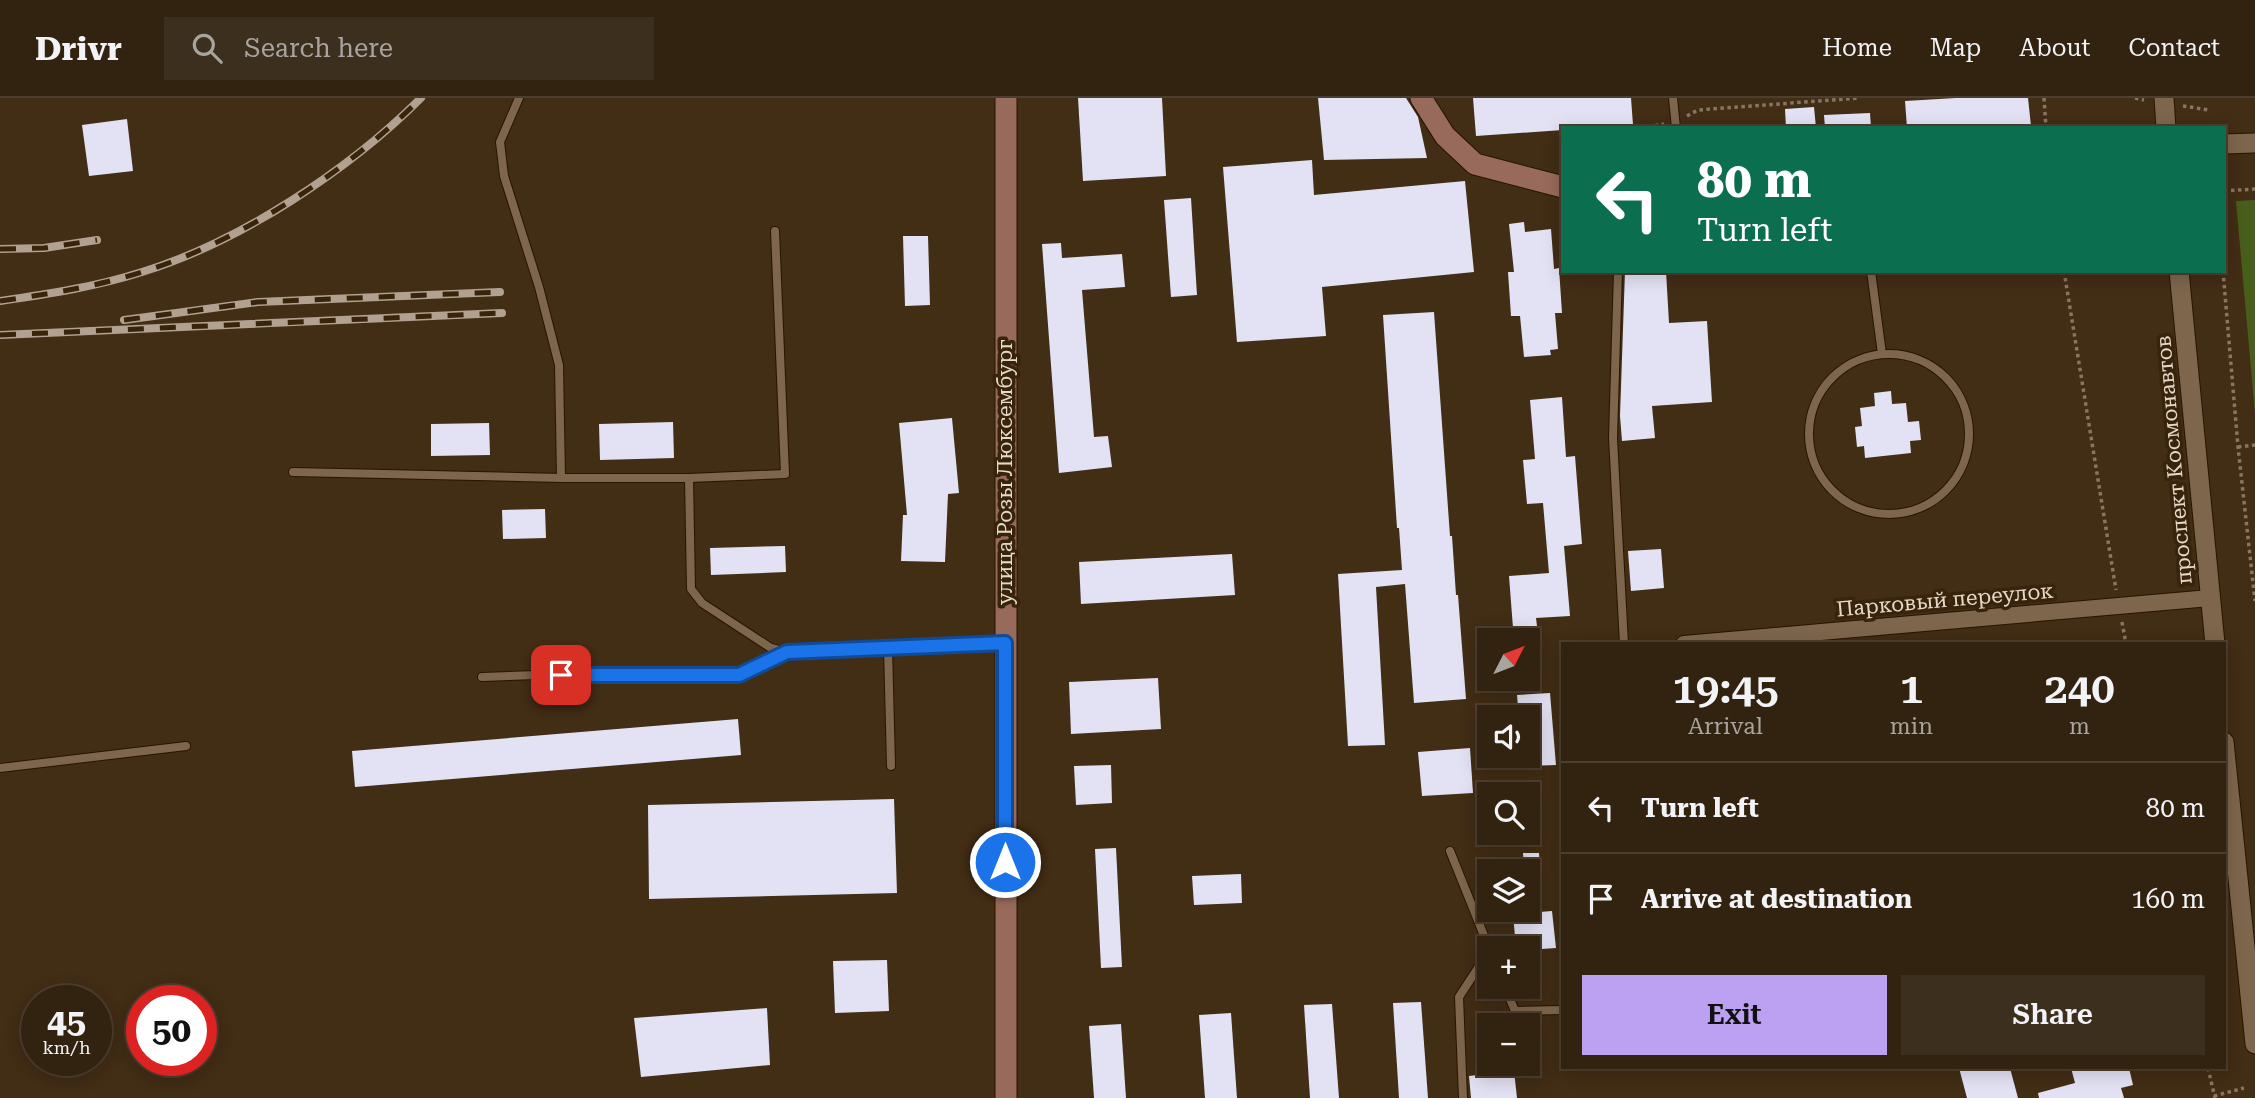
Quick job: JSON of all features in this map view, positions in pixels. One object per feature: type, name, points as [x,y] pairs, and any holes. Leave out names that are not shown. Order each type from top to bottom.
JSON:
[{"type":"main road","name":"улица Розы Люксембург","points":[[1006,98],[1006,1098]]},
{"type":"main road","points":[[1424,100],[1445,136],[1475,164],[1561,186]]},
{"type":"street","points":[[2164,98],[2166,126]]},
{"type":"street","points":[[2226,144],[2255,143]]},
{"type":"street","name":"проспект Космонавтов","points":[[2179,273],[2215,642]]},
{"type":"street","name":"Парковый переулок","points":[[1707,642],[2210,598]]},
{"type":"street","points":[[2226,768],[2236,895],[2255,1044]]},
{"type":"lane","points":[[519,98],[500,142],[504,176],[539,287],[559,365],[561,478]]},
{"type":"lane","points":[[1674,98],[1676,125]]},
{"type":"lane","points":[[293,472],[561,478],[689,478],[785,474],[775,231]]},
{"type":"lane","points":[[1618,273],[1613,438],[1624,642]]},
{"type":"lane","points":[[1871,273],[1882,354]]},
{"type":"lane","points":[[1882,354],[1909,357],[1935,370],[1954,387],[1969,413],[1972,432],[1969,453],[1962,470],[1949,488],[1933,502],[1914,511],[1892,514],[1872,512],[1850,505],[1834,492],[1820,477],[1810,455],[1808,432],[1813,410],[1823,387],[1843,368],[1864,358],[1882,354]]},
{"type":"lane","points":[[689,478],[691,589],[702,603],[771,648],[787,652],[1005,643]]},
{"type":"lane","points":[[888,648],[891,766]]},
{"type":"lane","points":[[482,677],[739,675],[787,652]]},
{"type":"lane","points":[[0,768],[186,746]]},
{"type":"lane","points":[[1450,851],[1483,936]]},
{"type":"lane","points":[[1463,1098],[1459,997],[1477,969]]},
{"type":"lane","points":[[1510,999],[1515,1011],[1561,1010]]},
{"type":"path","points":[[1676,125],[1698,110],[1859,98]]},
{"type":"path","points":[[2044,98],[2046,126]]},
{"type":"path","points":[[2226,191],[2255,189]]},
{"type":"path","points":[[2064,273],[2126,642]]},
{"type":"path","points":[[2223,273],[2255,601]]},
{"type":"path","points":[[2238,447],[2255,445]]},
{"type":"path","points":[[2249,545],[2255,545]]},
{"type":"path","points":[[2208,1069],[2215,1097],[2244,1088]]},
{"type":"green space","points":[[2255,200],[2255,414],[2236,201]]},
{"type":"building","points":[[1078,98],[1162,98],[1166,176],[1083,181]]},
{"type":"building","points":[[1318,98],[1406,98],[1418,117],[1427,158],[1324,160]]},
{"type":"building","points":[[1473,98],[1631,98],[1633,125],[1561,126],[1561,130],[1476,136]]},
{"type":"building","points":[[2028,98],[2031,126],[1907,126],[1905,101]]},
{"type":"building","points":[[1814,107],[1816,126],[1786,126],[1785,109]]},
{"type":"building","points":[[1870,113],[1871,126],[1825,126],[1824,115]]},
{"type":"building","points":[[127,119],[133,171],[89,176],[82,125]]},
{"type":"building","points":[[1312,160],[1314,195],[1465,181],[1474,272],[1322,287],[1326,336],[1237,342],[1223,167]]},
{"type":"building","points":[[1191,198],[1197,295],[1171,297],[1164,200]]},
{"type":"building","points":[[1524,222],[1525,232],[1551,229],[1554,269],[1559,268],[1562,313],[1555,313],[1558,349],[1550,350],[1551,355],[1524,357],[1520,316],[1511,316],[1508,272],[1514,272],[1509,224]]},
{"type":"building","points":[[903,236],[928,236],[930,305],[905,306]]},
{"type":"building","points":[[1061,243],[1062,258],[1122,254],[1125,287],[1082,290],[1094,437],[1108,436],[1112,467],[1059,473],[1042,244]]},
{"type":"building","points":[[1625,273],[1666,273],[1669,323],[1707,321],[1712,402],[1652,406],[1655,438],[1622,441],[1620,416]]},
{"type":"building","points":[[1434,312],[1450,536],[1458,595],[1466,699],[1414,703],[1405,584],[1376,587],[1385,745],[1348,746],[1338,574],[1402,570],[1383,315]]},
{"type":"building","points":[[1891,391],[1892,404],[1906,403],[1908,422],[1919,421],[1921,440],[1910,441],[1911,453],[1865,458],[1864,446],[1857,447],[1855,427],[1862,426],[1860,408],[1875,406],[1874,393]]},
{"type":"building","points":[[1562,397],[1566,457],[1575,456],[1582,544],[1564,546],[1570,616],[1536,618],[1537,626],[1513,628],[1509,576],[1549,573],[1543,503],[1527,504],[1523,460],[1535,459],[1530,400]]},
{"type":"building","points":[[952,418],[959,493],[948,494],[945,562],[901,561],[903,515],[907,515],[899,423]]},
{"type":"building","points":[[673,422],[674,458],[600,460],[599,424]]},
{"type":"building","points":[[489,423],[490,455],[431,456],[431,424]]},
{"type":"building","points":[[545,509],[546,538],[503,539],[502,510]]},
{"type":"building","points":[[785,546],[786,572],[711,575],[710,548]]},
{"type":"building","points":[[1661,549],[1664,588],[1631,591],[1628,551]]},
{"type":"building","points":[[1232,554],[1235,595],[1081,604],[1079,562]]},
{"type":"building","points":[[1158,678],[1161,729],[1071,734],[1069,682]]},
{"type":"building","points":[[1550,693],[1556,765],[1540,766],[1540,705],[1518,705],[1517,695]]},
{"type":"building","points":[[738,719],[741,755],[355,787],[352,751]]},
{"type":"building","points":[[1470,748],[1473,793],[1422,796],[1418,752]]},
{"type":"building","points":[[1111,765],[1112,803],[1076,805],[1074,766]]},
{"type":"building","points":[[894,799],[897,893],[649,899],[648,805]]},
{"type":"building","points":[[1116,848],[1122,967],[1101,968],[1095,849]]},
{"type":"building","points":[[1523,853],[1539,853],[1539,859],[1523,859]]},
{"type":"building","points":[[1241,874],[1242,903],[1194,905],[1192,876]]},
{"type":"building","points":[[1552,911],[1556,948],[1540,949],[1540,936],[1515,936],[1514,922],[1540,922],[1540,912]]},
{"type":"building","points":[[887,960],[889,1011],[835,1013],[833,961]]},
{"type":"building","points":[[1421,1002],[1428,1098],[1399,1098],[1393,1003]]},
{"type":"building","points":[[1332,1004],[1339,1098],[1310,1098],[1304,1005]]},
{"type":"building","points":[[767,1008],[770,1065],[641,1077],[634,1018]]},
{"type":"building","points":[[1231,1013],[1237,1098],[1205,1098],[1199,1015]]},
{"type":"building","points":[[1121,1024],[1126,1098],[1094,1098],[1089,1026]]},
{"type":"building","points":[[1959,1069],[2010,1069],[2018,1098],[1967,1098]]},
{"type":"building","points":[[2071,1069],[2129,1069],[2133,1085],[2121,1088],[2124,1098],[2039,1098],[2038,1093],[2075,1083]]},
{"type":"building","points":[[1469,1076],[1515,1076],[1517,1098],[1471,1098]]},
{"type":"railway","points":[[0,301],[71,290],[124,277],[179,259],[217,242],[254,223],[327,177],[421,98]]},
{"type":"railway","points":[[0,249],[44,248],[97,240]]},
{"type":"railway","points":[[124,320],[258,302],[500,292]]},
{"type":"railway","points":[[0,335],[502,313]]},
{"type":"route","points":[[561,675],[739,675],[787,652],[1005,643],[1005,862]]}]
